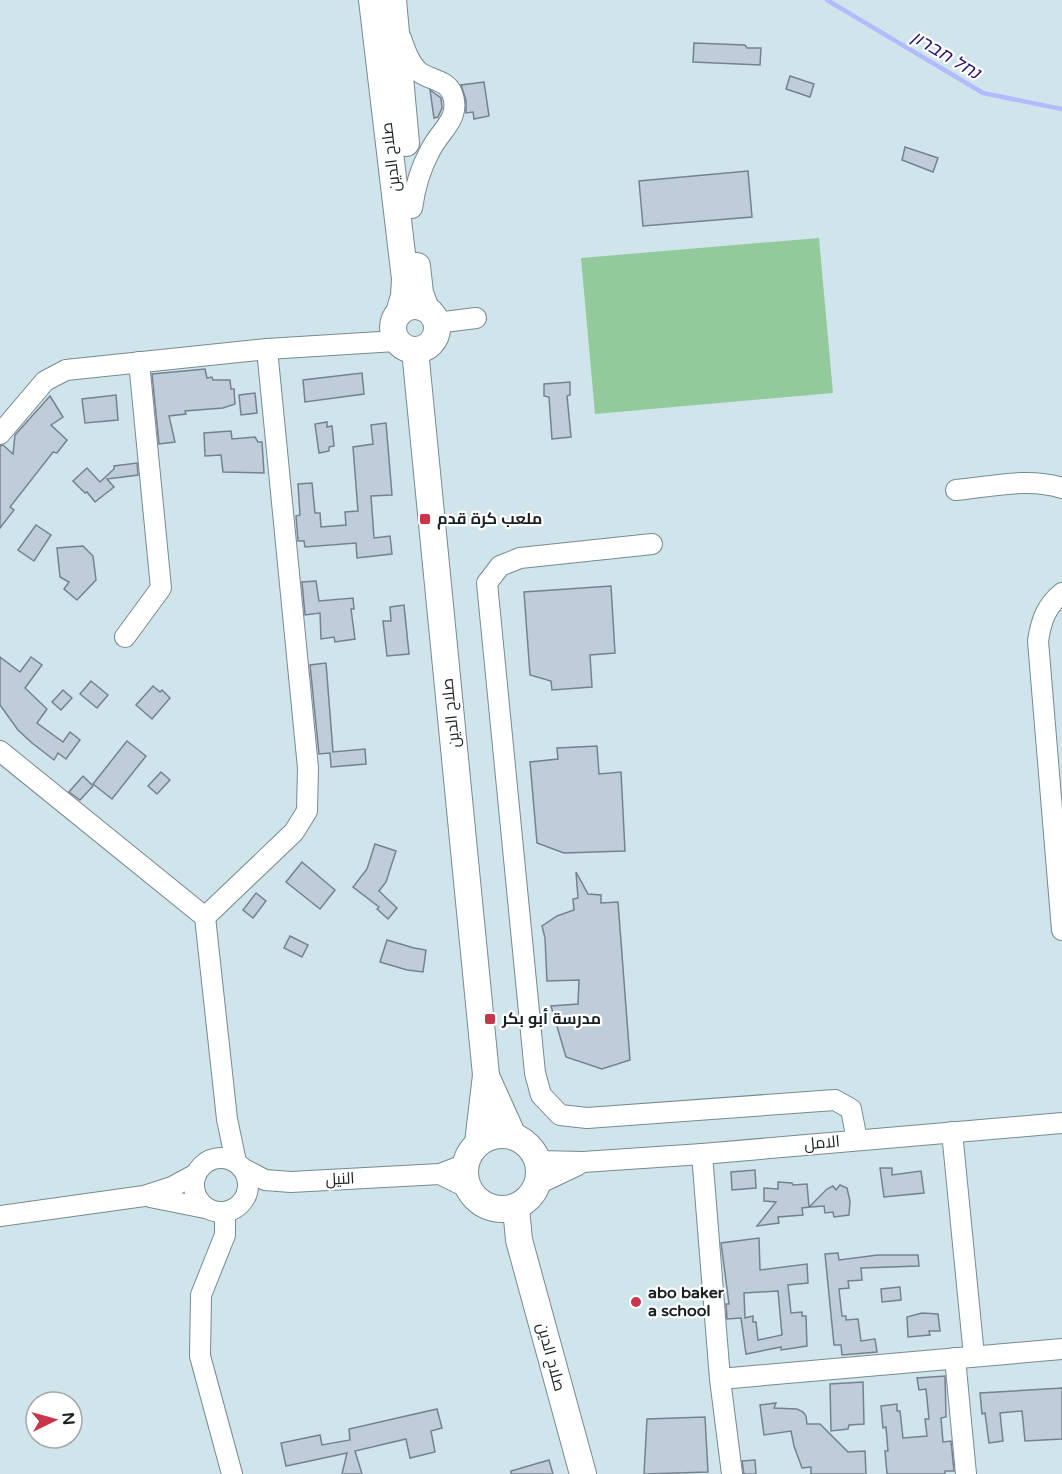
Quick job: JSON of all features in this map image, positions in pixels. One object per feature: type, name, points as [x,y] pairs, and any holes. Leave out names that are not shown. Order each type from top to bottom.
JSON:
[{"type":"main road","name":"صلاح الدين","points":[[372,0],[405,279],[404,296],[399,313]]},
{"type":"main road","name":"صلاح الدين","points":[[394,9],[419,286],[431,316]]},
{"type":"main road","points":[[412,306],[431,316],[436,334],[423,349],[406,345],[393,326],[399,313],[412,306]]},
{"type":"main road","name":"صلاح الدين","points":[[406,345],[486,1075],[471,1165]]},
{"type":"main road","name":"صلاح الدين","points":[[486,1075],[513,1136]]},
{"type":"main road","points":[[501,1134],[513,1136],[533,1150],[538,1172],[534,1194],[526,1202],[505,1208],[483,1205],[474,1197],[471,1165],[489,1137],[501,1134]]},
{"type":"main road","name":"صلاح الدين","points":[[505,1208],[519,1240],[583,1474]]},
{"type":"street","points":[[394,9],[407,55],[420,73],[442,83],[452,93],[453,117],[431,147],[415,188],[412,208]]},
{"type":"street","points":[[387,127],[390,113],[402,91],[408,84],[429,77]]},
{"type":"street","points":[[431,316],[476,318]]},
{"type":"street","points":[[0,434],[45,381],[66,370],[267,349],[406,345]]},
{"type":"street","points":[[206,917],[294,832],[308,811],[308,768],[267,349]]},
{"type":"street","points":[[125,637],[160,588],[139,362]]},
{"type":"street","points":[[956,490],[1032,482],[1062,488]]},
{"type":"street","points":[[652,544],[520,558],[500,566],[487,583],[535,1073],[541,1095],[560,1115],[587,1118],[835,1100],[852,1109],[857,1140]]},
{"type":"street","points":[[1062,593],[1053,600],[1041,619],[1038,641],[1062,930]]},
{"type":"street","points":[[0,751],[206,917],[227,1119],[239,1165],[248,1184],[243,1201],[231,1210],[225,1235],[201,1295],[200,1356],[232,1474]]},
{"type":"street","points":[[205,1208],[194,1192],[193,1183],[202,1167],[223,1144],[227,1119]]},
{"type":"street","name":"الامل","points":[[538,1172],[583,1162],[1062,1123]]},
{"type":"street","points":[[952,1132],[965,1357],[966,1474]]},
{"type":"street","points":[[702,1154],[720,1379],[732,1474]]},
{"type":"street","points":[[0,1216],[144,1196],[172,1187],[218,1158],[227,1158],[239,1165]]},
{"type":"street","name":"النيل","points":[[239,1165],[265,1180],[291,1182],[440,1174],[471,1165]]},
{"type":"street","points":[[144,1196],[205,1208],[213,1212],[231,1210],[291,1182]]},
{"type":"street","points":[[720,1379],[1062,1349]]},
{"type":"green space","points":[[819,238],[833,393],[595,414],[581,258]]},
{"type":"building","points":[[694,43],[745,45],[747,48],[761,48],[760,65],[693,62]]},
{"type":"building","points":[[790,76],[814,84],[810,97],[786,89]]},
{"type":"building","points":[[484,82],[489,116],[474,119],[473,112],[466,113],[466,100],[461,85]]},
{"type":"building","points":[[430,90],[441,98],[442,108],[438,117],[434,118]]},
{"type":"building","points":[[905,147],[938,158],[933,172],[902,160]]},
{"type":"building","points":[[748,171],[752,217],[643,226],[639,181]]},
{"type":"building","points":[[205,369],[207,378],[230,380],[231,389],[234,389],[235,404],[223,408],[185,411],[186,414],[169,416],[175,442],[159,444],[152,374]]},
{"type":"building","points":[[362,373],[364,394],[305,402],[303,380]]},
{"type":"building","points":[[570,382],[570,395],[567,396],[571,437],[552,439],[549,397],[544,396],[544,384]]},
{"type":"building","points":[[255,393],[257,413],[241,415],[239,395]]},
{"type":"building","points":[[116,395],[118,420],[85,423],[82,399]]},
{"type":"building","points":[[50,396],[63,417],[51,425],[67,440],[57,453],[53,452],[10,507],[14,510],[0,528],[0,446],[3,445],[13,454],[15,435]]},
{"type":"building","points":[[327,422],[327,427],[332,426],[334,446],[329,447],[329,451],[319,453],[315,424]]},
{"type":"building","points":[[386,423],[392,495],[371,496],[374,538],[390,536],[392,554],[357,558],[356,543],[305,547],[304,541],[298,541],[296,516],[300,515],[298,484],[312,483],[315,513],[320,513],[321,527],[346,525],[345,512],[358,511],[353,447],[373,444],[371,425]]},
{"type":"building","points":[[231,431],[232,439],[255,437],[258,442],[262,442],[264,473],[223,472],[221,455],[205,456],[204,433]]},
{"type":"building","points":[[137,463],[138,475],[107,479],[114,487],[95,502],[73,481],[87,468],[100,482],[114,469],[114,466]]},
{"type":"building","points":[[36,525],[51,535],[34,561],[18,550]]},
{"type":"building","points":[[83,546],[93,556],[96,580],[77,600],[64,589],[69,582],[60,577],[57,548]]},
{"type":"building","points":[[316,581],[319,601],[353,598],[354,609],[351,609],[355,639],[335,642],[334,637],[321,639],[320,613],[305,615],[302,582]]},
{"type":"building","points":[[611,586],[615,653],[590,655],[592,687],[552,690],[551,681],[530,675],[524,592]]},
{"type":"building","points":[[404,605],[409,654],[387,656],[383,621],[391,621],[390,607]]},
{"type":"building","points":[[0,657],[20,672],[31,657],[42,665],[25,688],[47,709],[37,723],[63,742],[70,732],[80,740],[66,759],[58,753],[54,760],[32,743],[18,730],[0,705]]},
{"type":"building","points":[[326,663],[333,752],[365,749],[366,764],[331,767],[330,753],[319,754],[310,665]]},
{"type":"building","points":[[91,681],[108,695],[97,708],[80,694]]},
{"type":"building","points":[[153,686],[160,692],[162,690],[170,698],[152,719],[136,705]]},
{"type":"building","points":[[63,690],[72,698],[61,710],[52,702]]},
{"type":"building","points":[[127,741],[146,756],[112,799],[93,784]]},
{"type":"building","points":[[597,746],[599,774],[621,772],[625,851],[564,853],[537,843],[530,762],[558,759],[557,748]]},
{"type":"building","points":[[161,772],[170,780],[157,794],[148,786]]},
{"type":"building","points":[[83,776],[93,786],[80,800],[69,792]]},
{"type":"building","points":[[375,844],[396,851],[386,882],[379,891],[397,908],[388,919],[377,909],[379,907],[353,887],[367,869]]},
{"type":"building","points":[[302,862],[335,890],[320,909],[286,882]]},
{"type":"building","points":[[576,872],[588,894],[601,895],[601,903],[618,902],[630,1060],[602,1069],[566,1057],[551,1006],[578,1004],[579,980],[547,981],[545,938],[542,926],[557,916],[574,910],[573,899],[578,898]]},
{"type":"building","points":[[256,893],[266,901],[253,918],[243,910]]},
{"type":"building","points":[[290,936],[308,945],[302,957],[284,948]]},
{"type":"building","points":[[387,940],[426,950],[423,972],[380,962]]},
{"type":"building","points":[[880,1168],[892,1168],[892,1175],[921,1171],[924,1193],[884,1197]]},
{"type":"building","points":[[755,1170],[756,1188],[732,1190],[731,1172]]},
{"type":"building","points":[[778,1182],[793,1185],[807,1184],[809,1207],[802,1208],[803,1215],[778,1217],[779,1223],[757,1226],[776,1202],[764,1201],[764,1188],[778,1189]]},
{"type":"building","points":[[840,1185],[847,1188],[850,1201],[849,1215],[834,1217],[833,1212],[825,1213],[824,1206],[809,1207],[827,1189],[833,1186],[836,1190]]},
{"type":"building","points":[[759,1238],[760,1270],[807,1264],[808,1283],[788,1285],[791,1313],[802,1312],[802,1316],[806,1316],[807,1346],[781,1350],[781,1347],[746,1354],[741,1318],[727,1319],[726,1304],[729,1304],[721,1243]],"holes":[[[778,1291],[782,1335],[758,1340],[753,1316],[745,1318],[744,1293]]]},
{"type":"building","points":[[838,1253],[839,1260],[878,1255],[918,1255],[919,1266],[861,1268],[862,1280],[848,1281],[849,1288],[839,1289],[842,1316],[846,1316],[846,1320],[858,1319],[861,1341],[875,1339],[877,1352],[842,1355],[841,1345],[834,1345],[825,1254]]},
{"type":"building","points":[[900,1287],[901,1300],[882,1302],[881,1289]]},
{"type":"building","points":[[922,1313],[938,1314],[940,1331],[929,1331],[930,1335],[908,1337],[907,1317]]},
{"type":"building","points":[[945,1376],[946,1417],[941,1418],[943,1442],[951,1441],[954,1471],[945,1471],[945,1474],[887,1474],[886,1427],[883,1428],[881,1406],[897,1404],[903,1438],[927,1436],[925,1419],[929,1419],[926,1389],[919,1390],[917,1378]]},
{"type":"building","points":[[863,1382],[864,1424],[849,1425],[848,1429],[831,1431],[830,1384]]},
{"type":"building","points":[[1062,1388],[1062,1439],[1025,1441],[1022,1411],[1000,1413],[1003,1441],[989,1443],[980,1393]]},
{"type":"building","points":[[776,1403],[774,1408],[797,1409],[803,1412],[807,1424],[820,1424],[848,1452],[865,1451],[866,1474],[811,1474],[811,1467],[802,1468],[791,1431],[764,1435],[760,1405]]},
{"type":"building","points":[[437,1409],[442,1428],[431,1431],[435,1452],[410,1458],[406,1439],[355,1451],[362,1474],[342,1474],[347,1453],[286,1466],[281,1443],[320,1435],[322,1445],[350,1440],[349,1429]]},
{"type":"building","points":[[705,1417],[708,1472],[644,1474],[647,1419]]},
{"type":"building","points":[[549,1460],[553,1474],[511,1474],[511,1471]]},
{"type":"building","points":[[755,1460],[756,1474],[744,1474],[742,1461]]},
{"type":"waterway","name":"נחל חברון","points":[[827,0],[983,93],[1062,109]]},
{"type":"place","name":"ملعب كرة قدم","points":[[425,519]]},
{"type":"place","name":"مدرسة أبو بكر","points":[[490,1019]]},
{"type":"place","name":"abo baker a school","points":[[636,1302]]}]
